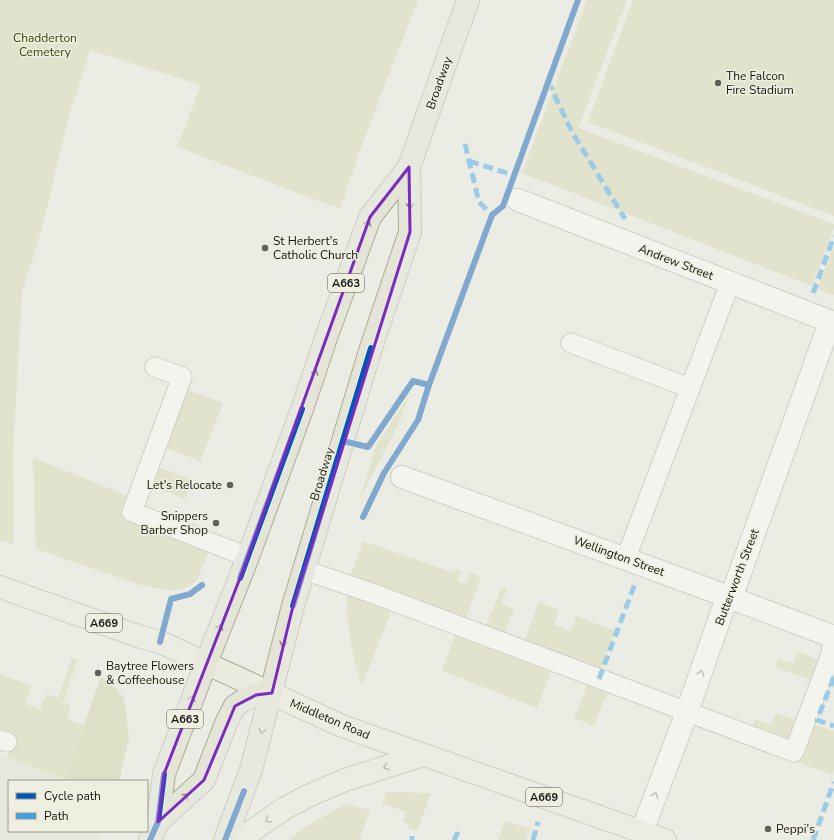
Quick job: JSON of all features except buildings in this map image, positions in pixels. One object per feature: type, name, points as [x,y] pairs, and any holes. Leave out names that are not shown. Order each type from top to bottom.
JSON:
[{"type":"highway","name":"Broadway","points":[[154,831],[164,774],[248,557],[370,217],[409,167],[468,0]]},
{"type":"highway","name":"Broadway","points":[[225,840],[251,770],[304,570],[372,348],[410,232],[409,167]]},
{"type":"highway","points":[[154,831],[204,780],[227,721],[235,706],[256,695],[272,693]]},
{"type":"main road","name":"Middleton Road","points":[[0,587],[141,637],[160,642],[342,726],[665,840]]},
{"type":"main road","points":[[242,840],[249,833],[285,808],[310,795],[344,780],[423,755]]},
{"type":"street","name":"Andrew Street","points":[[518,200],[832,323]]},
{"type":"street","name":"Butterworth Street","points":[[642,831],[687,712],[723,609],[730,597],[832,323]]},
{"type":"street","name":"Wellington Street","points":[[402,477],[626,558],[834,638]]},
{"type":"lane","points":[[626,558],[730,283]]},
{"type":"lane","points":[[571,343],[690,388]]},
{"type":"lane","points":[[155,367],[182,377],[132,512],[248,557]]},
{"type":"lane","points":[[304,570],[363,590],[794,752],[830,657],[834,638]]},
{"type":"highlighted area","points":[[409,167],[410,232],[293,606],[272,693],[256,695],[235,706],[204,780],[158,822],[164,774],[240,578],[370,217]]},
{"type":"shaded area","points":[[0,755],[68,780],[8,780],[8,832],[102,832],[98,840],[0,840]]},
{"type":"green space","name":"Chadderton Cemetery","points":[[0,0],[418,0],[364,139],[340,209],[177,147],[201,85],[90,50],[69,116],[41,232],[22,293],[13,450],[14,544],[0,541]]},
{"type":"green space","points":[[587,0],[627,0],[578,128],[834,224],[834,228],[812,286],[522,173]]},
{"type":"green space","name":"The Falcon Fire Stadium","points":[[633,0],[834,0],[834,216],[588,122]]},
{"type":"green space","points":[[834,246],[834,295],[817,289]]},
{"type":"green space","points":[[188,390],[223,403],[200,461],[166,448]]},
{"type":"green space","points":[[409,395],[399,423],[360,499],[375,448]]},
{"type":"green space","points":[[33,458],[128,496],[123,513],[210,548],[197,580],[187,588],[169,591],[137,584],[36,549]]},
{"type":"green space","points":[[159,467],[192,480],[185,499],[152,486]]},
{"type":"green space","points":[[363,541],[454,573],[456,569],[461,571],[458,581],[466,584],[470,573],[481,577],[465,620],[350,577]]},
{"type":"green space","points":[[502,587],[507,589],[501,604],[514,609],[504,636],[485,628]]},
{"type":"green space","points":[[347,594],[392,609],[362,686],[350,641]]},
{"type":"green space","points":[[539,602],[559,610],[554,625],[571,631],[576,616],[615,631],[600,671],[524,643]]},
{"type":"green space","points":[[456,633],[551,670],[537,708],[442,671]]},
{"type":"green space","points":[[798,652],[818,659],[810,680],[775,667],[778,659],[793,664]]},
{"type":"green space","points":[[72,658],[78,660],[63,702],[71,705],[67,719],[84,725],[65,779],[7,757],[14,737],[0,731],[0,674],[32,686],[26,704],[40,709],[46,694],[58,698]]},
{"type":"green space","points":[[101,677],[111,683],[124,698],[129,738],[119,780],[65,779]]},
{"type":"green space","points":[[588,683],[608,691],[594,726],[574,718]]},
{"type":"green space","points":[[776,713],[795,720],[787,742],[751,728],[755,719],[771,725]]},
{"type":"green space","points":[[811,723],[834,731],[834,770],[832,775],[797,762]]},
{"type":"green space","points":[[386,792],[431,793],[417,831],[408,828],[409,824],[403,822],[406,812],[382,803]]},
{"type":"green space","points":[[346,804],[370,810],[359,840],[289,840],[303,828]]},
{"type":"green space","points":[[505,821],[530,829],[526,840],[498,840]]},
{"type":"marked path","points":[[548,81],[572,132],[625,219]]},
{"type":"marked path","points":[[465,144],[479,202],[492,215]]},
{"type":"marked path","points":[[469,161],[513,175]]},
{"type":"marked path","points":[[813,293],[834,236]]},
{"type":"marked path","points":[[599,679],[636,581]]},
{"type":"marked path","points":[[834,677],[817,720],[834,726]]},
{"type":"marked path","points":[[813,840],[834,782]]},
{"type":"marked path","points":[[533,840],[538,822]]},
{"type":"marked path","points":[[454,840],[458,832]]},
{"type":"cycle path","points":[[363,517],[384,473],[418,420],[429,385],[492,215],[503,206],[578,0]]},
{"type":"cycle path","points":[[293,606],[371,348]]},
{"type":"cycle path","points":[[343,441],[368,447],[413,381],[429,385]]},
{"type":"cycle path","points":[[240,578],[302,409]]},
{"type":"cycle path","points":[[160,642],[171,599],[190,594],[202,585]]},
{"type":"cycle path","points":[[150,840],[158,822],[164,774]]},
{"type":"cycle path","points":[[225,840],[244,791]]},
{"type":"place","name":"The Falcon Fire Stadium","points":[[718,83]]},
{"type":"place","name":"St Herbert's Catholic Church","points":[[265,248]]},
{"type":"place","name":"Let's Relocate","points":[[230,485]]},
{"type":"place","name":"Snippers Barber Shop","points":[[216,523]]},
{"type":"place","name":"Baytree Flowers & Coffeehouse","points":[[98,673]]},
{"type":"place","name":"Peppi's","points":[[768,829]]}]
